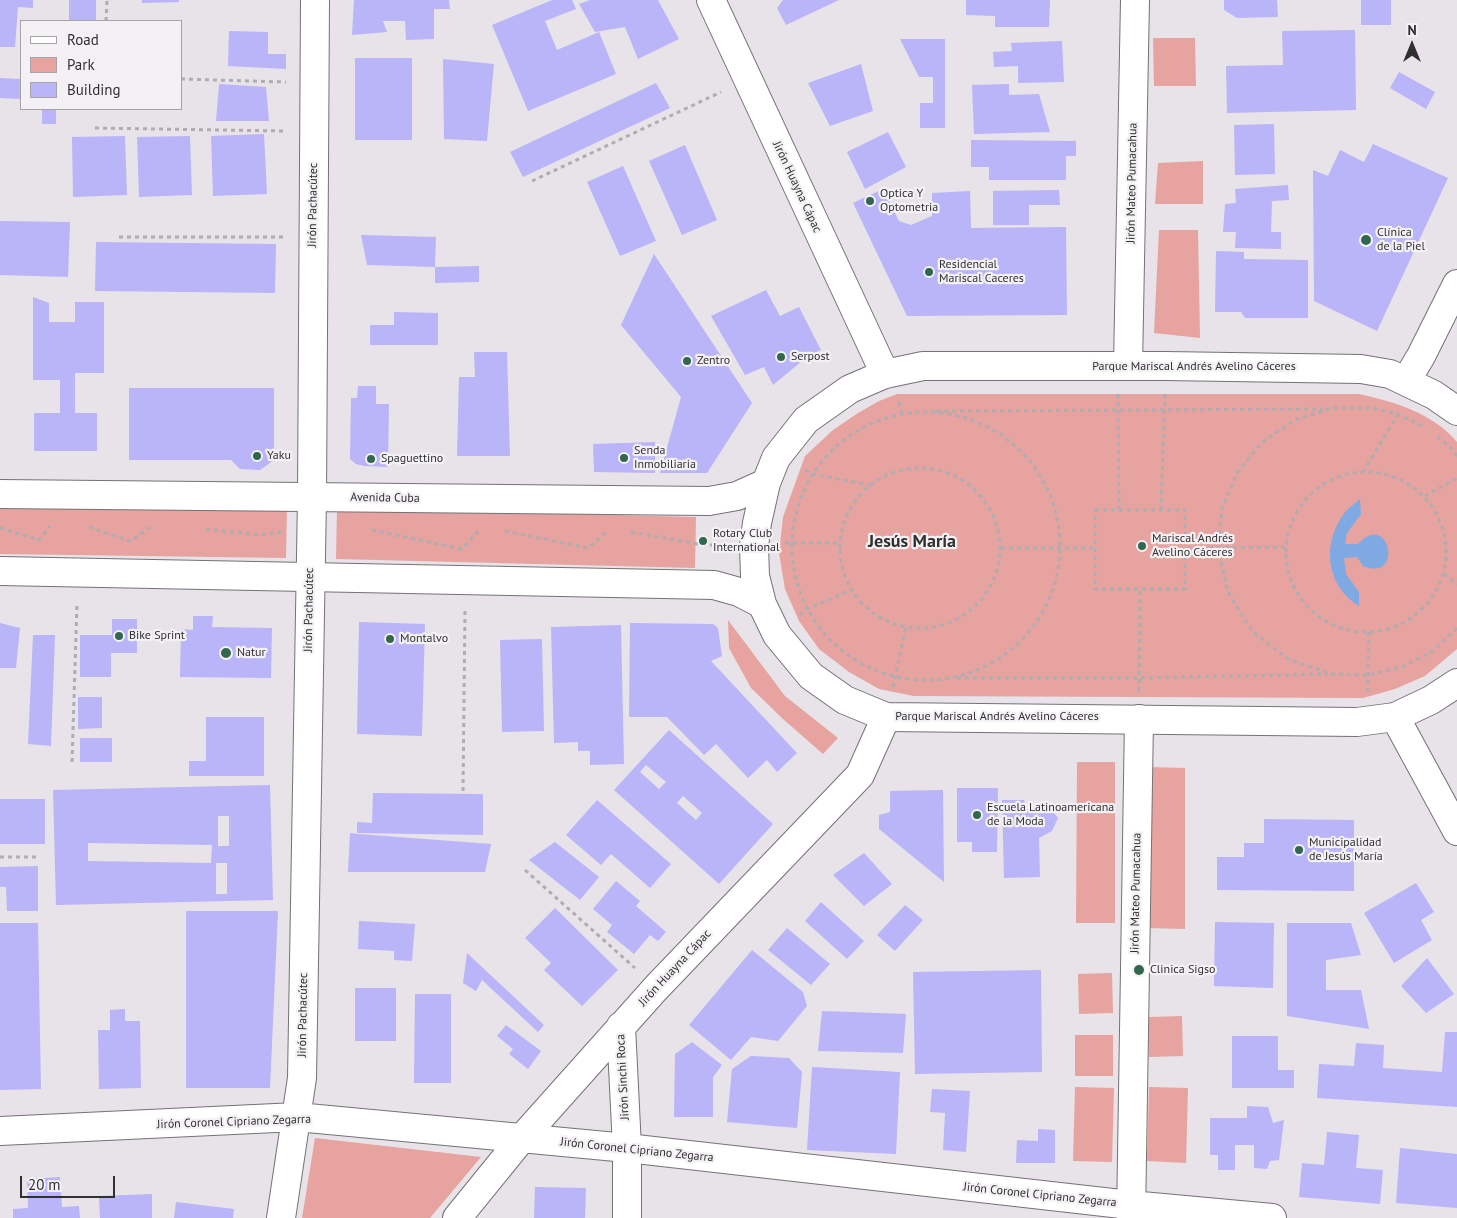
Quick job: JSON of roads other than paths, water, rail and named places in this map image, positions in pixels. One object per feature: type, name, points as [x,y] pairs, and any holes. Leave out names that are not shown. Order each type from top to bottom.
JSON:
[{"type":"street","name":"Jirón Pachacútec","points":[[281,1218],[302,1078],[312,497],[315,0]]},
{"type":"street","name":"Jirón Huayna Cápac","points":[[711,0],[885,374]]},
{"type":"street","name":"Jirón Mateo Pumacahua","points":[[1123,366],[1135,0]]},
{"type":"street","points":[[1406,380],[1421,356],[1457,284]]},
{"type":"street","name":"Parque Mariscal Andrés Avelino Cáceres","points":[[1457,411],[1434,395],[1406,380],[1390,374],[1361,369],[1165,366],[923,366],[885,374],[850,390],[806,420],[776,458],[766,482],[754,546],[755,576],[762,604],[778,635],[811,676],[845,700],[886,717],[1357,722],[1395,717],[1431,700],[1457,683]]},
{"type":"street","name":"Avenida Cuba","points":[[0,494],[709,502],[736,496],[766,482]]},
{"type":"street","points":[[0,571],[714,585],[739,592],[762,604]]},
{"type":"street","name":"Jirón Huayna Cápac","points":[[457,1218],[522,1138],[621,1026],[860,775],[886,717]]},
{"type":"street","points":[[1395,717],[1457,831]]},
{"type":"street","name":"Jirón Mateo Pumacahua","points":[[1131,1211],[1139,719]]},
{"type":"street","name":"Jirón Sinchi Roca","points":[[621,1026],[627,1148],[627,1218]]},
{"type":"street","name":"Jirón Coronel Cipriano Zegarra","points":[[0,1131],[297,1117],[627,1148],[1131,1211],[1272,1218]]},
{"type":"water","points":[[1360,499],[1361,514],[1347,533],[1345,544],[1358,544],[1369,536],[1378,535],[1384,540],[1388,548],[1388,557],[1384,565],[1376,568],[1363,566],[1357,557],[1344,558],[1346,574],[1359,592],[1359,606],[1348,598],[1340,588],[1334,576],[1330,552],[1336,527],[1345,513]]},
{"type":"place","name":"Optica Y Optometria","points":[[870,201]]},
{"type":"place","name":"Clínica de la Piel","points":[[1366,240]]},
{"type":"place","name":"Residencial Mariscal Caceres","points":[[929,272]]},
{"type":"place","name":"Serpost","points":[[781,357]]},
{"type":"place","name":"Zentro","points":[[687,361]]},
{"type":"place","name":"Yaku","points":[[257,456]]},
{"type":"place","name":"Senda Inmobiliaria","points":[[624,458]]},
{"type":"place","name":"Spaguettino","points":[[371,459]]},
{"type":"place","name":"Rotary Club International","points":[[703,541]]},
{"type":"place","name":"Mariscal Andrés Avelino Cáceres","points":[[1142,546]]},
{"type":"place","name":"Bike Sprint","points":[[119,636]]},
{"type":"place","name":"Montalvo","points":[[390,639]]},
{"type":"place","name":"Natur","points":[[226,653]]},
{"type":"place","name":"Escuela Latinoamericana de la Moda","points":[[977,815]]},
{"type":"place","name":"Municipalidad de Jesús María","points":[[1299,850]]},
{"type":"place","name":"Clinica Sigso","points":[[1139,970]]},
{"type":"district","name":"Jesús María","points":[[912,542]]}]
